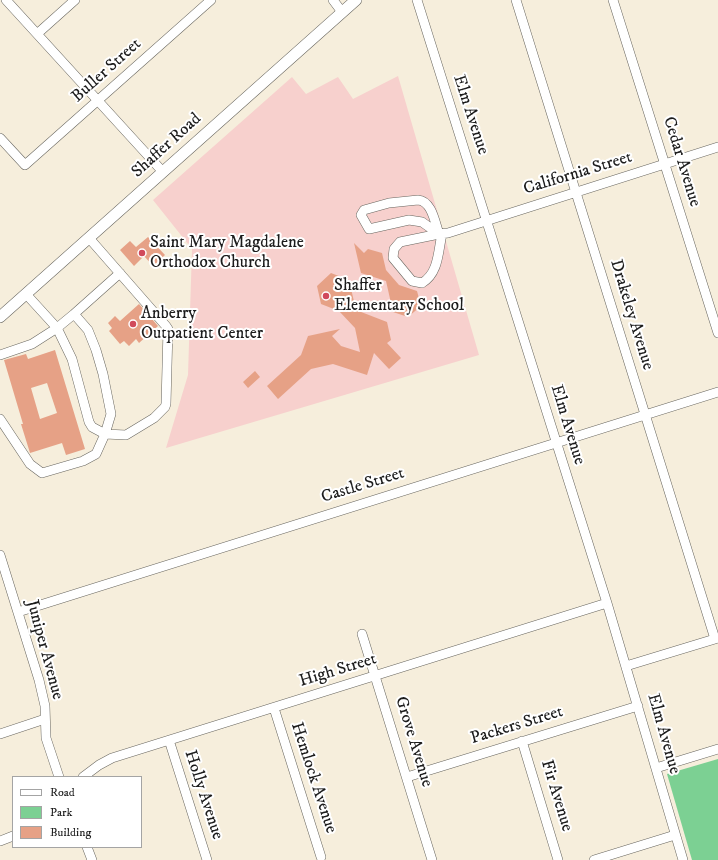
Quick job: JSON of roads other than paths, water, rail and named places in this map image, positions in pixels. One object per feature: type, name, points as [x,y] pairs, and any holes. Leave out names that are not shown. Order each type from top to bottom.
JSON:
[{"type":"main road","name":"Shaffer Road","points":[[0,317],[356,0]]},
{"type":"street","points":[[6,0],[163,172]]},
{"type":"street","points":[[37,34],[75,0]]},
{"type":"street","name":"Buller Street","points":[[0,138],[25,166],[211,0]]},
{"type":"street","points":[[333,0],[342,12]]},
{"type":"street","name":"Elm Avenue","points":[[417,0],[607,603],[683,860]]},
{"type":"street","name":"Drakeley Avenue","points":[[516,0],[717,638]]},
{"type":"street","name":"Cedar Avenue","points":[[614,0],[718,333]]},
{"type":"street","name":"California Street","points":[[443,233],[434,271],[430,278],[422,283],[412,281],[394,258],[394,249],[400,242],[443,233],[718,147]]},
{"type":"street","points":[[424,201],[429,205],[443,233],[422,222],[409,220],[368,229],[361,215],[364,210],[389,203],[424,201]]},
{"type":"street","points":[[26,294],[57,328],[72,359],[89,422],[92,427],[105,434],[126,435],[154,418],[166,404],[168,329],[89,238]]},
{"type":"street","points":[[0,355],[32,344],[57,328],[120,273]]},
{"type":"street","points":[[0,419],[30,464],[42,472],[83,461],[96,454],[105,434],[111,414],[103,374],[96,350],[88,330],[74,314]]},
{"type":"street","name":"Castle Street","points":[[18,612],[718,392]]},
{"type":"street","name":"Juniper Avenue","points":[[0,555],[39,680],[45,706],[46,738],[59,776]]},
{"type":"street","name":"High Street","points":[[84,776],[99,765],[112,758],[607,603]]},
{"type":"street","name":"Grove Avenue","points":[[362,634],[432,860]]},
{"type":"street","points":[[626,666],[717,638]]},
{"type":"street","name":"Packers Street","points":[[407,777],[638,706]]},
{"type":"street","name":"Hemlock Avenue","points":[[274,708],[321,858]]},
{"type":"street","points":[[0,734],[45,719]]},
{"type":"street","name":"Holly Avenue","points":[[169,740],[207,860]]},
{"type":"street","name":"Fir Avenue","points":[[522,741],[558,860]]},
{"type":"street","points":[[656,768],[718,749]]},
{"type":"street","points":[[594,860],[675,834]]},
{"type":"street","points":[[0,841],[12,836]]},
{"type":"street","points":[[86,848],[92,860]]},
{"type":"place","name":"Saint Mary Magdalene Orthodox Church","points":[[142,253]]},
{"type":"place","name":"Shaffer Elementary School","points":[[326,296]]},
{"type":"place","name":"Anberry Outpatient Center","points":[[133,324]]}]
